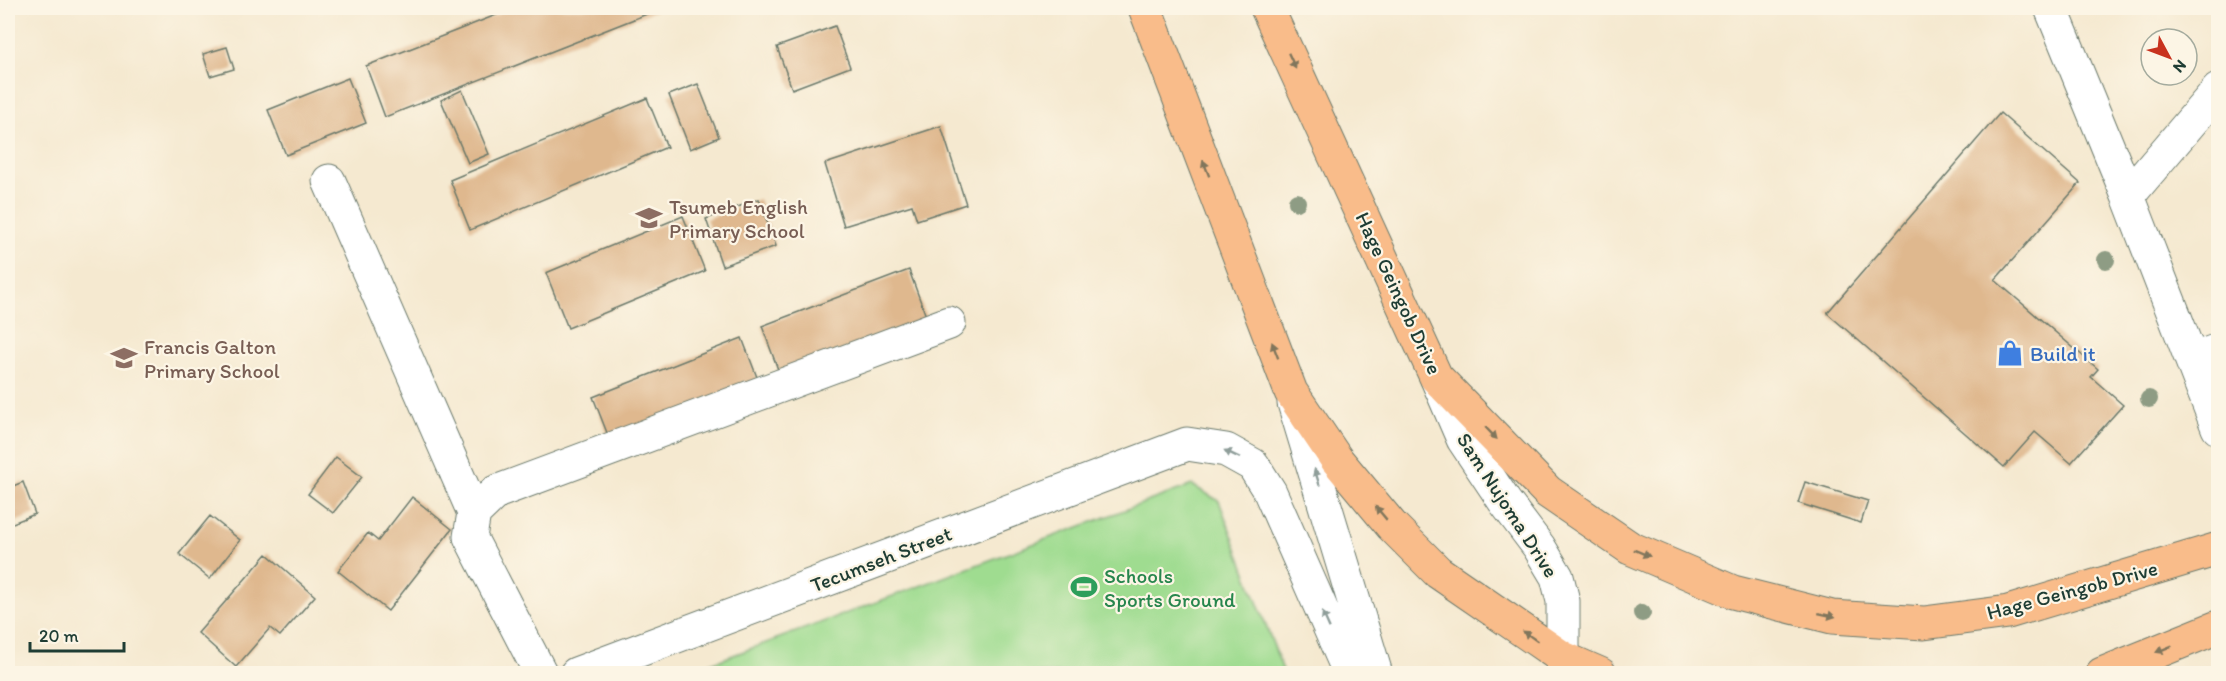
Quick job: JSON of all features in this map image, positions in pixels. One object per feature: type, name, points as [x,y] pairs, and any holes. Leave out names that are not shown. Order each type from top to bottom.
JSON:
[{"type":"highway","points":[[1145,8],[1291,392],[1351,477],[1392,526],[1438,572],[1563,666],[1600,674]]},
{"type":"highway","name":"Hage Geingob Drive","points":[[1267,8],[1436,377],[1548,492],[1630,548],[1733,592],[1832,617],[1924,622],[2008,612],[2218,549]]},
{"type":"highway","points":[[2102,674],[2218,627]]},
{"type":"street","points":[[2051,8],[2128,196],[2205,355],[2218,428]]},
{"type":"street","points":[[2128,196],[2218,90]]},
{"type":"street","points":[[329,181],[474,513],[470,537],[541,674]]},
{"type":"street","points":[[474,513],[496,492],[949,323]]},
{"type":"street","name":"Sam Nujoma Drive","points":[[1436,377],[1463,440],[1539,547],[1557,577],[1563,601],[1563,666]]},
{"type":"street","points":[[1291,392],[1376,674]]},
{"type":"street","name":"Tecumseh Street","points":[[576,674],[1187,444],[1226,450],[1252,465],[1270,492],[1350,674]]},
{"type":"green space","name":"Schools Sports Ground","points":[[1192,485],[1219,501],[1284,673],[685,673]]},
{"type":"building","points":[[514,8],[662,8],[385,117],[366,66]]},
{"type":"building","points":[[835,26],[850,67],[792,89],[777,47]]},
{"type":"building","points":[[227,47],[234,69],[210,76],[203,54]]},
{"type":"building","points":[[348,78],[366,123],[286,155],[268,110]]},
{"type":"building","points":[[698,84],[719,137],[690,149],[669,95]]},
{"type":"building","points":[[462,90],[489,154],[468,163],[441,100]]},
{"type":"building","points":[[647,98],[667,147],[470,230],[450,180]]},
{"type":"building","points":[[2000,113],[2080,183],[1995,280],[2098,369],[2091,377],[2123,405],[2071,463],[2035,432],[2004,467],[1827,313]]},
{"type":"building","points":[[941,126],[966,204],[917,220],[912,205],[844,226],[825,164]]},
{"type":"building","points":[[759,199],[776,246],[722,266],[706,219]]},
{"type":"building","points":[[683,216],[705,271],[568,328],[546,273]]},
{"type":"building","points":[[909,270],[927,319],[780,375],[762,326]]},
{"type":"building","points":[[742,338],[760,385],[611,443],[593,397]]},
{"type":"building","points":[[336,457],[362,477],[333,513],[308,494]]},
{"type":"building","points":[[23,482],[35,514],[8,525],[8,488]]},
{"type":"building","points":[[1805,482],[1868,501],[1861,523],[1798,503]]},
{"type":"building","points":[[412,497],[452,529],[388,611],[338,571],[368,533],[378,541]]},
{"type":"building","points":[[210,516],[240,540],[210,579],[179,554]]},
{"type":"building","points":[[267,554],[315,596],[280,636],[270,628],[236,667],[198,633]]},
{"type":"place","name":"Tsumeb English Primary School","points":[[649,218]]},
{"type":"place","name":"Build it","points":[[2010,353]]},
{"type":"place","name":"Francis Galton Primary School","points":[[124,358]]},
{"type":"place","name":"Schools Sports Ground","points":[[1084,587]]}]
